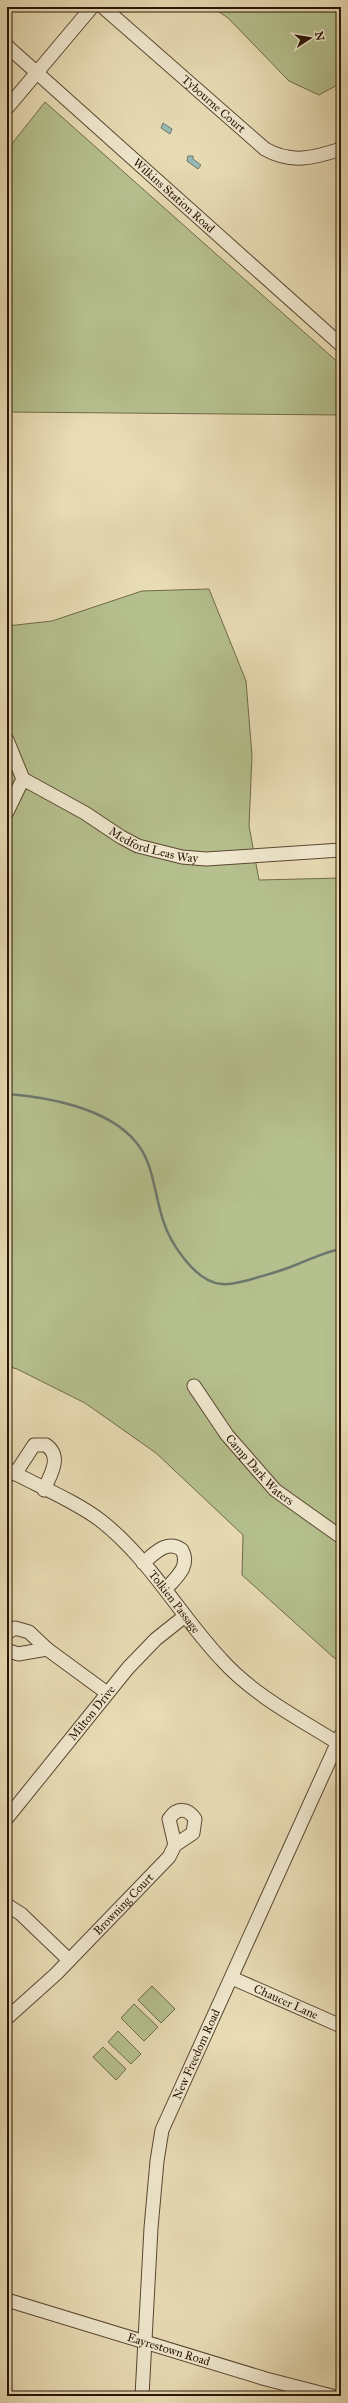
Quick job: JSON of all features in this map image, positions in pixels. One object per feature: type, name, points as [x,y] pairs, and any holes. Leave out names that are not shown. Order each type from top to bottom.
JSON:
[{"type":"street","points":[[7,108],[92,7]]},
{"type":"street","name":"Tybourne Court","points":[[103,7],[254,141],[272,153],[288,158],[304,159],[341,149]]},
{"type":"street","name":"Wilkins Station Road","points":[[7,46],[341,345]]},
{"type":"street","points":[[7,740],[23,779],[7,812]]},
{"type":"street","name":"Medford Leas Way","points":[[23,779],[85,813],[121,837],[160,853],[182,857],[206,858],[341,850]]},
{"type":"street","name":"Camp Dark Waters","points":[[194,1386],[227,1435],[276,1490],[341,1537]]},
{"type":"street","points":[[11,1471],[34,1446],[46,1445],[51,1448],[55,1460],[44,1490]]},
{"type":"street","name":"Tolkien Passage","points":[[11,1471],[99,1520],[118,1535],[166,1590],[185,1616],[222,1660],[250,1686],[340,1741]]},
{"type":"street","points":[[143,1563],[168,1546],[174,1546],[182,1550],[185,1560],[183,1570],[166,1590]]},
{"type":"street","name":"Milton Drive","points":[[7,1818],[11,1802],[51,1765],[107,1693],[156,1639],[185,1616]]},
{"type":"street","points":[[7,1633],[16,1628],[23,1629],[47,1649],[107,1693]]},
{"type":"street","points":[[7,1650],[18,1654],[47,1649]]},
{"type":"street","name":"New Freedom Road","points":[[142,2396],[150,2228],[156,2161],[162,2130],[340,1741]]},
{"type":"street","name":"Browning Court","points":[[7,2018],[69,1960],[170,1857],[175,1845]]},
{"type":"street","points":[[7,1905],[20,1914],[69,1960]]},
{"type":"street","name":"Chaucer Lane","points":[[232,1978],[341,2026]]},
{"type":"street","name":"Eayrestown Road","points":[[7,2300],[280,2383],[332,2396]]},
{"type":"green space","points":[[212,7],[341,7],[341,83],[319,95],[289,81],[228,18]]},
{"type":"green space","points":[[45,102],[341,365],[341,415],[7,412],[7,150]]},
{"type":"green space","points":[[209,589],[246,681],[252,756],[249,826],[259,880],[341,878],[341,1662],[333,1657],[242,1575],[243,1535],[156,1453],[85,1403],[17,1369],[7,1366],[7,626],[52,621],[142,591]]},
{"type":"green space","points":[[152,1986],[175,2009],[161,2023],[138,2000]]},
{"type":"green space","points":[[134,2004],[158,2027],[144,2041],[121,2018]]},
{"type":"green space","points":[[118,2031],[141,2054],[131,2064],[108,2042]]},
{"type":"green space","points":[[103,2047],[126,2069],[116,2080],[93,2057]]},
{"type":"water","points":[[163,123],[172,129],[170,134],[161,128]]},
{"type":"water","points":[[188,156],[193,156],[193,159],[201,165],[198,169],[187,161]]},
{"type":"waterway","points":[[7,1094],[58,1101],[93,1112],[109,1120],[135,1141],[141,1149],[150,1168],[163,1220],[172,1240],[185,1260],[203,1277],[212,1282],[229,1284],[249,1280],[286,1269],[324,1253],[341,1249]]}]
